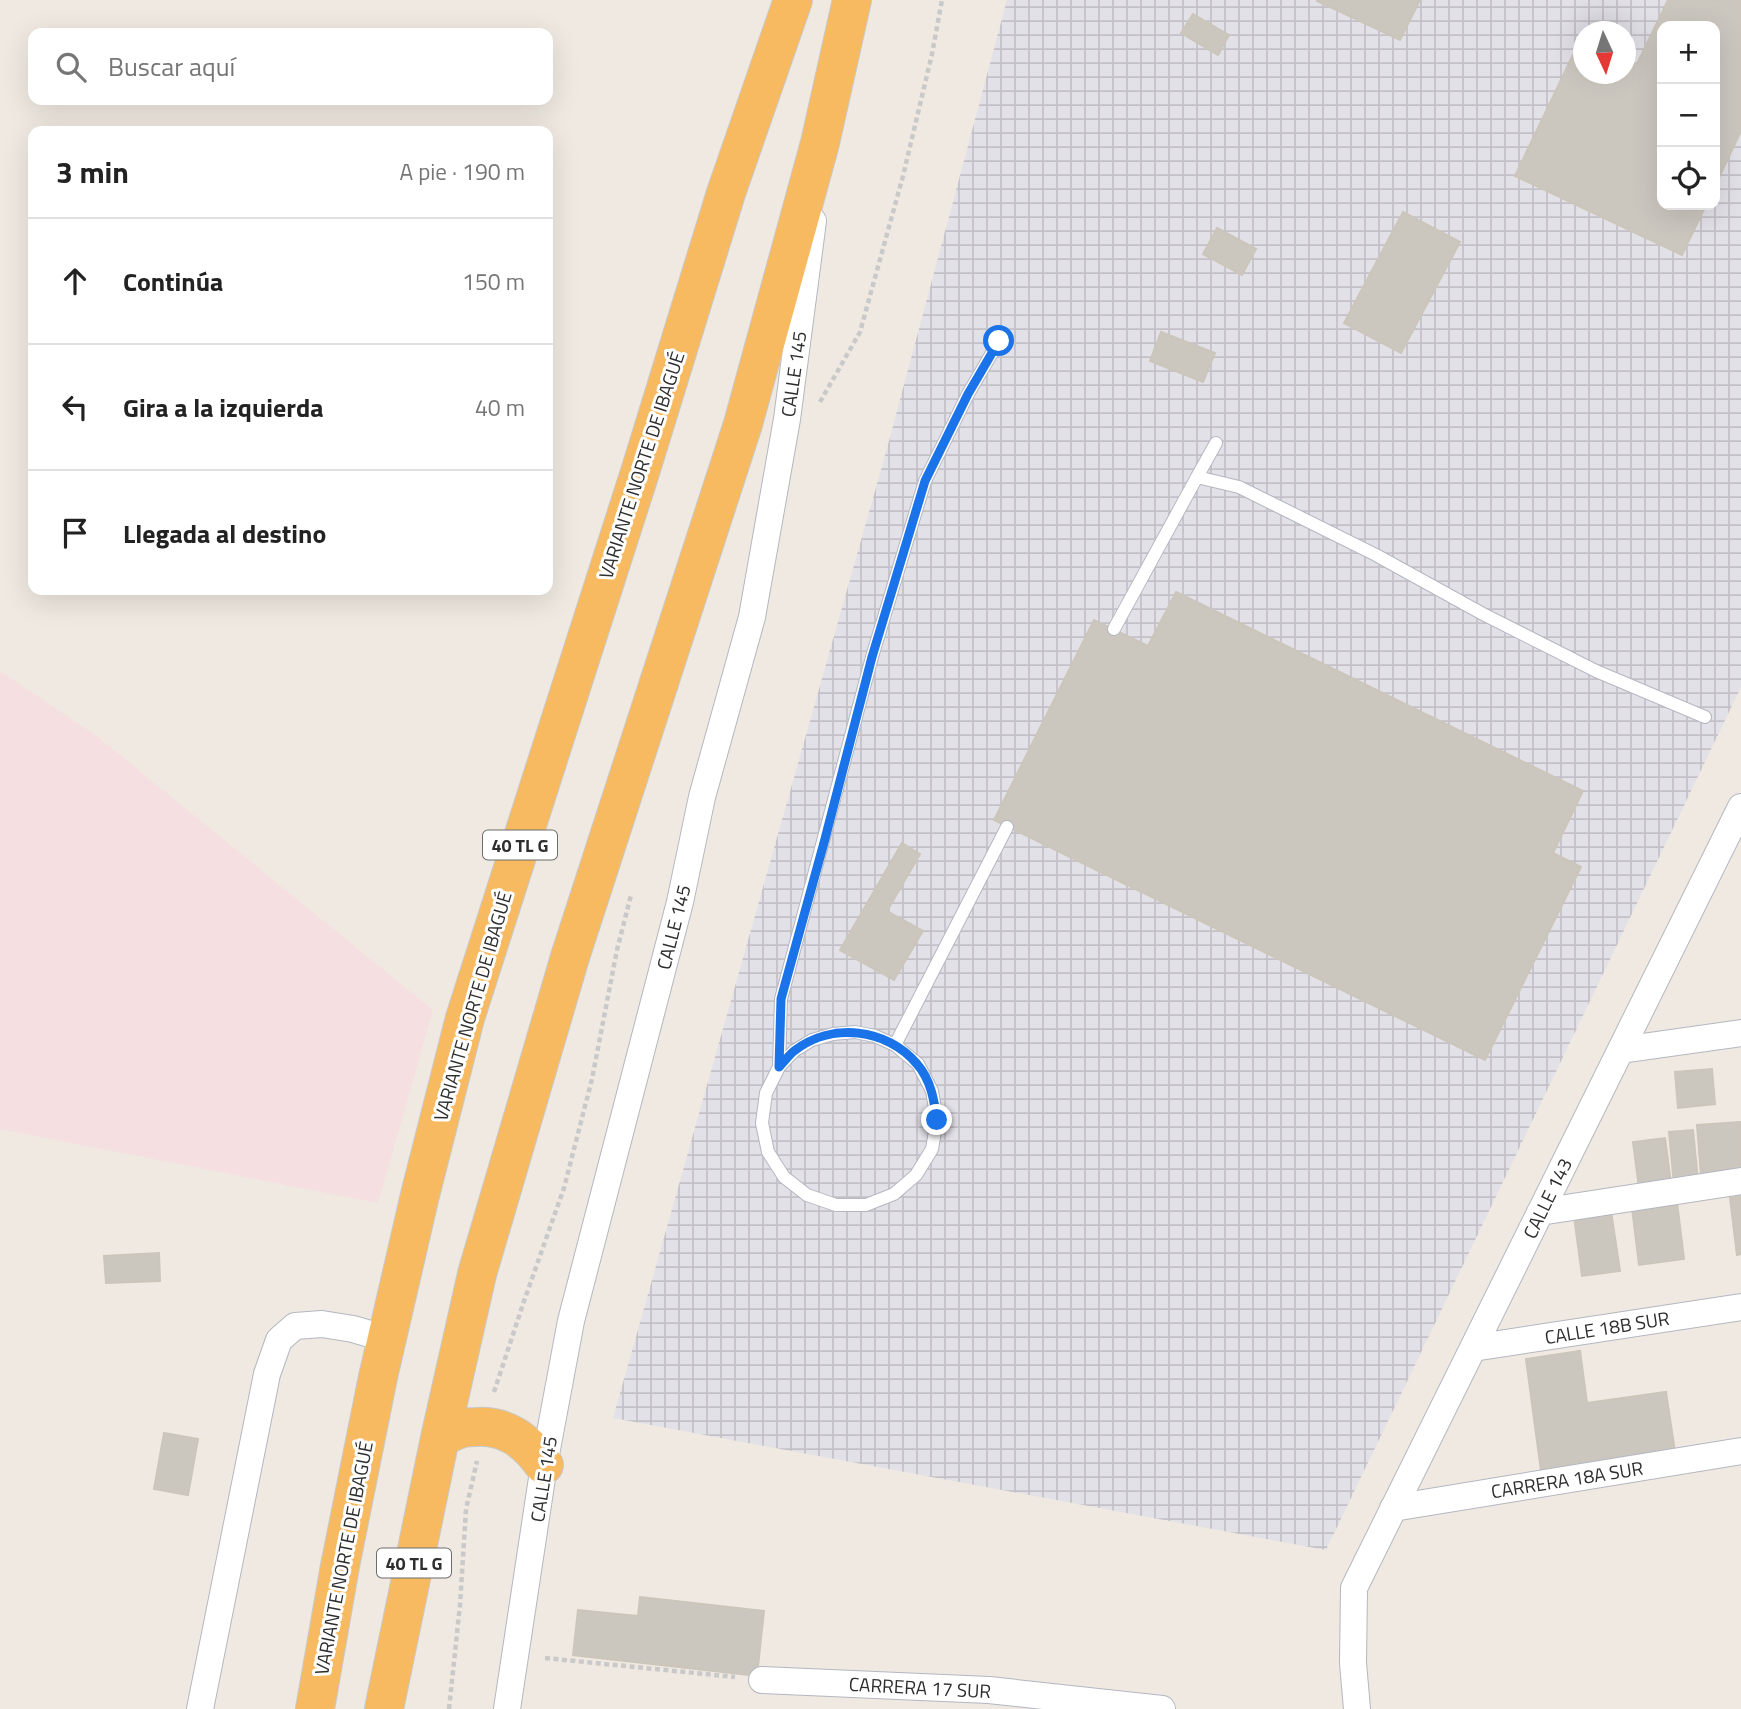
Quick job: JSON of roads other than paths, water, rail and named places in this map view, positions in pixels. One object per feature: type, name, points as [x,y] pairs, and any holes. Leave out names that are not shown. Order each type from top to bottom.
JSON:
[{"type":"highway","name":"VARIANTE NORTE DE IBAGUÉ","points":[[314,1709],[340,1566],[387,1339],[465,1018],[726,193],[793,0]]},
{"type":"highway","name":"40 TL G","points":[[384,1709],[440,1438],[481,1261],[570,957],[743,424],[820,143],[852,0]]},
{"type":"highway","points":[[440,1438],[462,1428],[486,1426],[504,1430],[520,1438],[534,1450],[544,1465]]},
{"type":"street","name":"CALLE 145","points":[[508,1709],[544,1465],[571,1321],[680,902],[702,797],[752,617],[787,419],[810,247],[820,143]]},
{"type":"street","name":"CALLE 143","points":[[1357,1709],[1353,1663],[1354,1588],[1741,807]]},
{"type":"street","points":[[1620,1050],[1741,1033]]},
{"type":"street","points":[[1540,1212],[1741,1181]]},
{"type":"street","name":"CALLE 18B SUR","points":[[1473,1348],[1741,1307]]},
{"type":"street","points":[[200,1709],[267,1374],[279,1340],[295,1326],[322,1324],[387,1339]]},
{"type":"street","name":"CARRERA 18A SUR","points":[[1393,1508],[1741,1451]]},
{"type":"street","name":"CARRERA 17 SUR","points":[[762,1680],[987,1700],[1162,1709]]},
{"type":"lane","points":[[779,1067],[781,999],[872,657],[921,494],[968,394],[999,341]]},
{"type":"lane","points":[[1114,629],[1216,443]]},
{"type":"lane","points":[[1197,477],[1239,487],[1376,555],[1483,614],[1596,671],[1705,717]]},
{"type":"lane","points":[[895,1045],[1007,827]]},
{"type":"lane","points":[[855,1032],[876,1036],[895,1045],[918,1064],[932,1090],[937,1120],[932,1149],[916,1175],[894,1194],[866,1205],[836,1205],[807,1195],[784,1177],[768,1152],[762,1123],[766,1093],[779,1067],[794,1051],[812,1040],[833,1034],[855,1032]]}]
